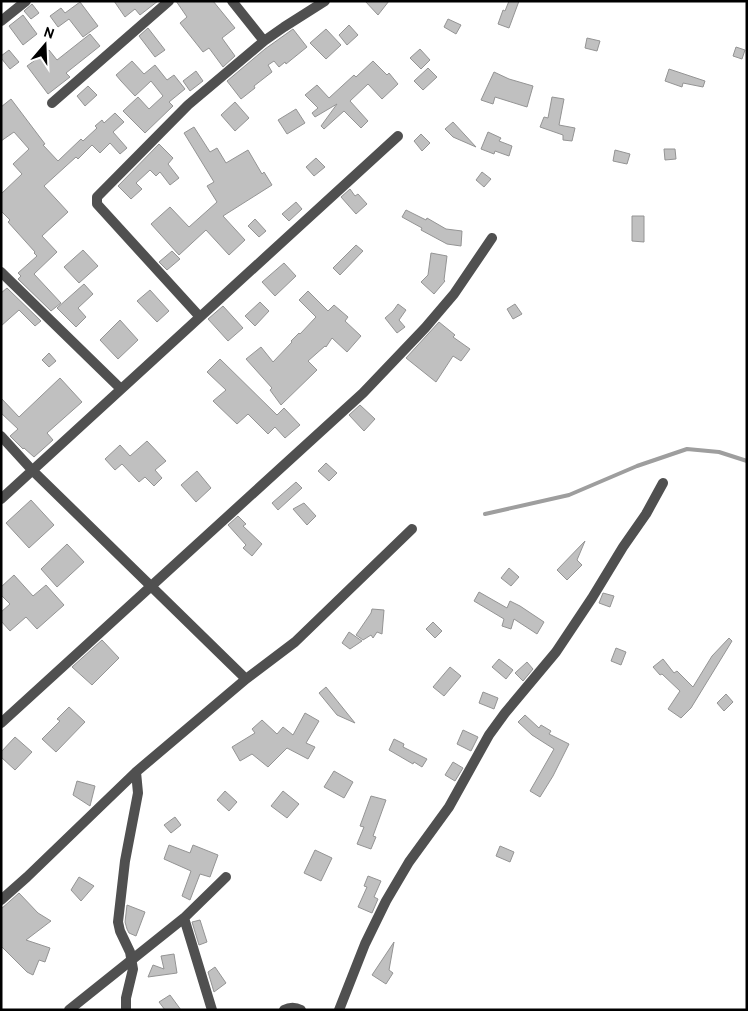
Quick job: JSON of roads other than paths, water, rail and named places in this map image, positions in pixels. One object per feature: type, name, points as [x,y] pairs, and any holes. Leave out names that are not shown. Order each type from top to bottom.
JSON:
[{"type":"street","points":[[1,21],[26,1]]},
{"type":"street","points":[[52,103],[169,1]]},
{"type":"street","points":[[232,1],[264,41]]},
{"type":"street","points":[[200,317],[97,204],[97,197],[188,105],[264,41],[325,1]]},
{"type":"street","points":[[1,498],[398,136]]},
{"type":"street","points":[[1,724],[363,393],[454,294],[492,238]]},
{"type":"street","points":[[1,272],[121,389]]},
{"type":"street","points":[[1,436],[32,470],[246,679]]},
{"type":"street","points":[[339,1010],[365,944],[386,901],[409,862],[449,807],[489,735],[556,652],[646,514],[663,483]]},
{"type":"street","points":[[1,900],[136,772],[246,679],[295,642],[412,529]]},
{"type":"street","points":[[126,1010],[126,998],[133,969],[130,952],[118,922],[125,861],[138,794],[136,772]]},
{"type":"street","points":[[69,1010],[184,918],[226,877]]},
{"type":"street","points":[[184,918],[212,1010]]},
{"type":"street","points":[[284,1010],[289,1007],[296,1007],[300,1010]]},
{"type":"waterway","points":[[485,514],[569,495],[637,466],[687,449],[719,452],[747,461]]}]
